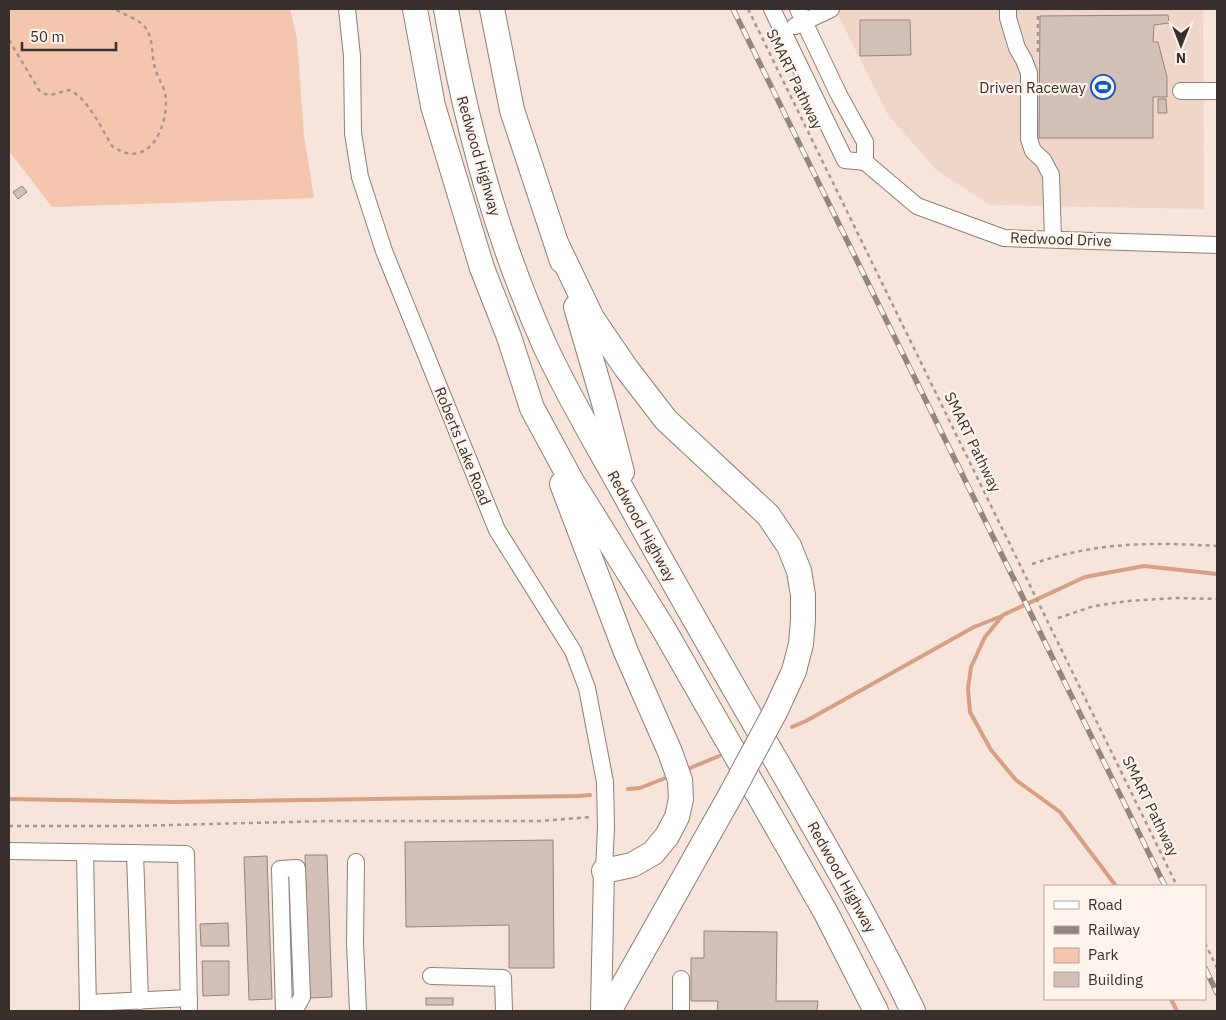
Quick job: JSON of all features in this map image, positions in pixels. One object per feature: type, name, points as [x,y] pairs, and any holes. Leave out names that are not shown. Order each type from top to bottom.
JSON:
[{"type":"highway","name":"Redwood Highway","points":[[415,9],[433,106],[482,268],[509,337],[532,408],[571,480],[663,628],[826,913],[876,1011]]},
{"type":"highway","name":"Redwood Highway","points":[[446,9],[460,87],[473,142],[505,246],[544,344],[570,397],[629,503],[851,892],[913,1011]]},
{"type":"highway","points":[[492,9],[512,110],[557,245],[604,403],[629,503]]},
{"type":"highway","points":[[557,245],[592,318],[626,368],[666,420],[768,515],[789,546],[799,571],[804,594],[804,620],[801,644],[794,670],[776,710],[609,1011]]},
{"type":"highway","points":[[532,408],[626,652],[670,752],[680,780],[681,799],[677,818],[667,836],[653,853],[632,865],[604,871]]},
{"type":"main road","points":[[601,1011],[604,871]]},
{"type":"street","name":"Roberts Lake Road","points":[[347,9],[352,56],[353,134],[360,177],[384,251],[497,530],[572,651],[587,688],[604,782],[606,822],[604,871]]},
{"type":"street","name":"Redwood Drive","points":[[772,9],[845,160],[866,162],[918,206],[1004,238],[1217,245]]},
{"type":"street","points":[[783,32],[801,15],[831,9]]},
{"type":"street","points":[[1008,9],[1008,18],[1017,48],[1029,73],[1030,139],[1033,150],[1043,160],[1051,175],[1053,239]]},
{"type":"street","points":[[801,15],[838,95],[865,142],[866,162]]},
{"type":"street","points":[[1181,91],[1217,91]]},
{"type":"street","points":[[9,851],[85,852],[186,854],[189,1005],[140,1001],[88,1007],[85,852]]},
{"type":"street","points":[[135,853],[140,1001]]},
{"type":"street","points":[[356,862],[355,943],[358,1011]]},
{"type":"street","points":[[284,1011],[280,869],[297,868],[302,998],[294,1011]]},
{"type":"street","points":[[431,976],[503,978],[504,1011]]},
{"type":"street","points":[[681,979],[681,1011]]},
{"type":"path","points":[[9,40],[44,94],[50,96],[70,90],[76,93],[84,100],[112,146],[119,151],[138,154],[152,145],[157,136],[164,117],[166,97],[156,71],[147,29],[140,22],[115,9]]},
{"type":"path","name":"SMART Pathway","points":[[748,9],[1177,885]]},
{"type":"path","points":[[1032,564],[1086,549],[1136,543],[1217,546]]},
{"type":"path","points":[[1058,618],[1094,606],[1128,601],[1176,598],[1217,599]]},
{"type":"path","points":[[9,826],[131,826],[328,821],[606,822]]},
{"type":"path","points":[[1206,945],[1217,968]]},
{"type":"shaded area","points":[[835,9],[1203,9],[1204,209],[990,205],[936,170],[888,115]]},
{"type":"green space","points":[[9,9],[290,9],[297,39],[304,136],[314,198],[52,207],[9,151]]},
{"type":"building","name":"Driven Raceway","points":[[1168,15],[1169,23],[1154,25],[1153,42],[1158,42],[1167,77],[1167,97],[1153,97],[1153,138],[1039,138],[1040,16]]},
{"type":"building","points":[[860,20],[910,20],[911,55],[860,56]]},
{"type":"building","points":[[1158,99],[1166,99],[1167,113],[1158,113]]},
{"type":"building","points":[[22,186],[27,192],[18,199],[13,192]]},
{"type":"building","points":[[553,840],[554,968],[509,968],[509,925],[406,927],[405,842]]},
{"type":"building","points":[[305,855],[327,855],[332,997],[309,998]]},
{"type":"building","points":[[267,856],[272,999],[249,1000],[244,857]]},
{"type":"building","points":[[228,923],[229,946],[201,946],[200,924]]},
{"type":"building","points":[[704,931],[777,932],[776,1001],[818,1001],[817,1011],[717,1011],[718,1001],[691,1001],[691,958],[704,958]]},
{"type":"building","points":[[202,961],[229,961],[229,995],[203,996]]},
{"type":"building","points":[[426,998],[453,998],[453,1005],[426,1005]]},
{"type":"waterway","points":[[1115,885],[1060,812],[1016,780],[991,750],[970,712],[968,689],[971,667],[985,637],[1003,615],[1085,577],[1144,566],[1217,574]]},
{"type":"waterway","points":[[792,727],[974,627],[1002,616]]},
{"type":"waterway","points":[[690,768],[719,756]]},
{"type":"waterway","points":[[628,789],[640,788],[668,777]]},
{"type":"waterway","points":[[9,799],[175,802],[590,795]]},
{"type":"waterway","points":[[1172,1000],[1177,1011]]},
{"type":"railway","points":[[733,9],[1165,885]]},
{"type":"railway","points":[[1206,970],[1217,993]]},
{"type":"place","name":"Driven Raceway","points":[[1103,87]]}]
